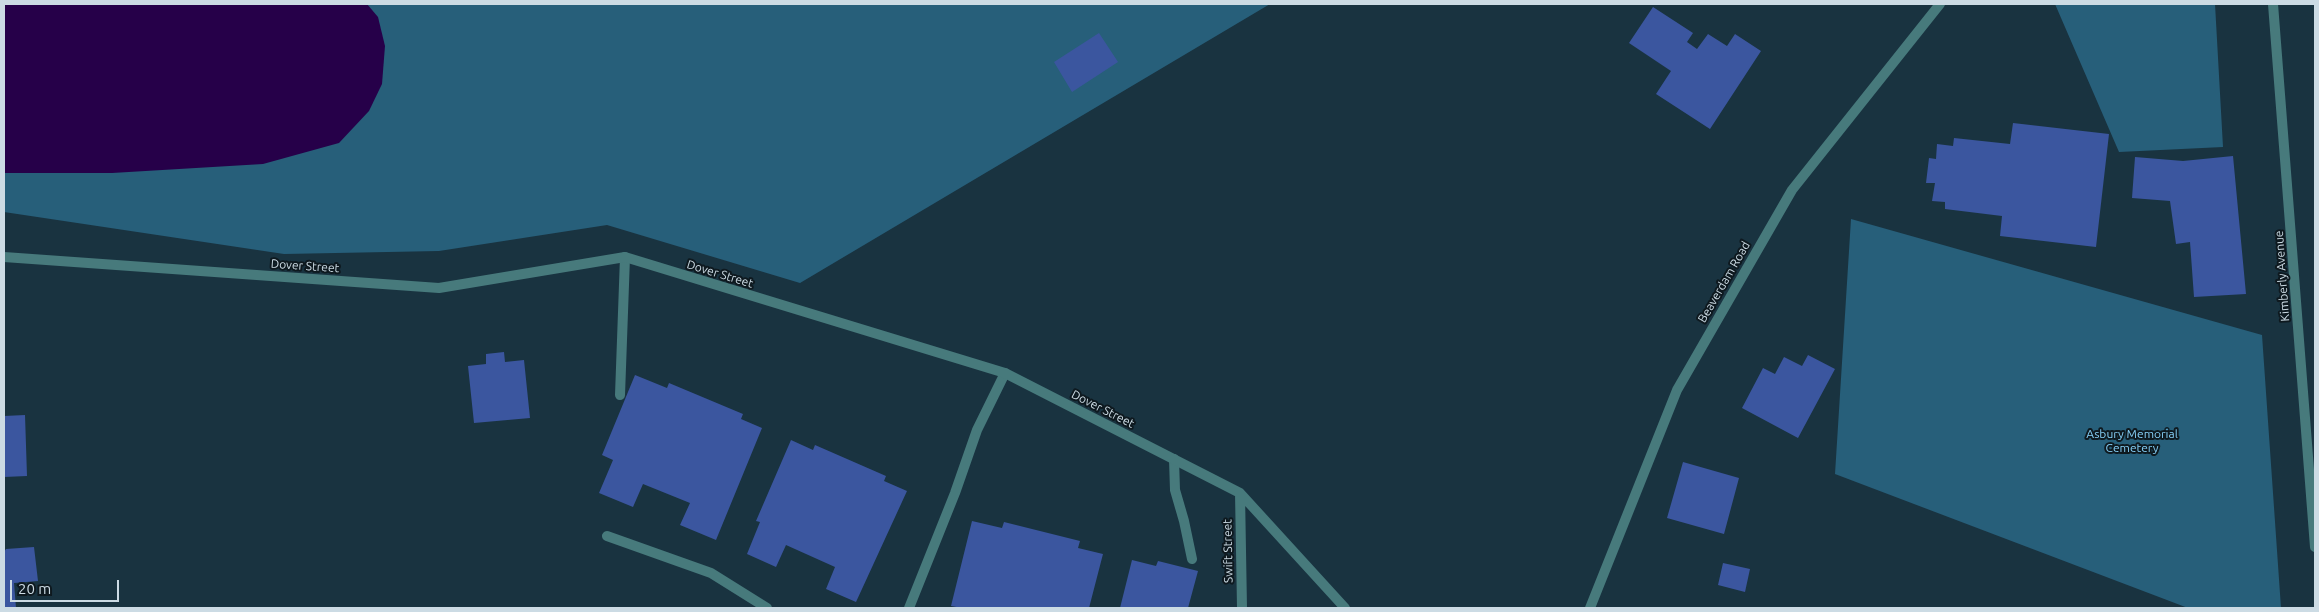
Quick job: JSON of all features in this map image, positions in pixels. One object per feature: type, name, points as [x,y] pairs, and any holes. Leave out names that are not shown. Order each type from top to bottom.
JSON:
[{"type":"street","name":"Beaverdam Road","points":[[1590,608],[1677,390],[1792,190],[1940,4]]},
{"type":"street","name":"Kimberly Avenue","points":[[2273,4],[2315,547]]},
{"type":"street","name":"Dover Street","points":[[4,257],[439,288],[625,258],[1005,373],[1240,493],[1345,608]]},
{"type":"street","points":[[620,395],[625,258]]},
{"type":"street","points":[[909,608],[955,493],[977,430],[1005,373]]},
{"type":"street","points":[[1174,459],[1175,490],[1184,520],[1192,559]]},
{"type":"street","name":"Swift Street","points":[[1240,493],[1242,608]]},
{"type":"street","points":[[607,536],[711,572],[767,608]]},
{"type":"green space","points":[[4,4],[1270,4],[800,283],[607,225],[439,251],[284,254],[4,212]]},
{"type":"green space","points":[[2055,4],[2215,4],[2223,147],[2119,152]]},
{"type":"green space","name":"Asbury Memorial Cemetery","points":[[1851,219],[2262,335],[2281,608],[2188,608],[1835,474]]},
{"type":"shaded area","points":[[4,4],[367,4],[378,17],[385,46],[382,84],[369,111],[339,143],[263,164],[112,173],[4,173]]},
{"type":"building","points":[[1653,7],[1693,33],[1687,42],[1697,49],[1708,34],[1727,46],[1735,34],[1761,51],[1710,129],[1656,94],[1671,71],[1629,43]]},
{"type":"building","points":[[1099,33],[1118,62],[1072,92],[1054,62]]},
{"type":"building","points":[[2013,123],[2109,134],[2096,247],[2000,236],[2002,216],[1945,209],[1945,202],[1932,201],[1935,183],[1926,183],[1929,158],[1936,159],[1937,144],[1953,146],[1954,138],[2010,144]]},
{"type":"building","points":[[2233,156],[2246,294],[2194,297],[2190,242],[2176,244],[2170,201],[2132,198],[2135,157],[2183,161]]},
{"type":"building","points":[[504,352],[505,362],[524,360],[530,418],[474,423],[468,366],[486,364],[486,354]]},
{"type":"building","points":[[1808,355],[1835,369],[1798,438],[1742,408],[1763,368],[1775,374],[1784,357],[1802,366]]},
{"type":"building","points":[[635,375],[667,388],[669,383],[743,414],[741,419],[762,428],[716,540],[680,525],[690,503],[643,484],[633,507],[599,493],[613,460],[602,455]]},
{"type":"building","points":[[25,415],[27,476],[4,477],[4,416]]},
{"type":"building","points":[[791,440],[813,450],[815,445],[886,476],[884,481],[907,491],[856,602],[826,589],[835,567],[786,545],[776,567],[747,554],[760,522],[756,521]]},
{"type":"building","points":[[1683,462],[1739,478],[1724,534],[1667,518]]},
{"type":"building","points":[[972,521],[1002,528],[1004,522],[1080,541],[1078,548],[1103,554],[1089,608],[962,608],[951,606]]},
{"type":"building","points":[[34,547],[38,581],[14,583],[16,608],[4,608],[4,552],[6,549]]},
{"type":"building","points":[[1132,560],[1156,566],[1158,561],[1198,571],[1188,608],[1120,608]]},
{"type":"building","points":[[1723,563],[1750,569],[1745,592],[1718,585]]}]
